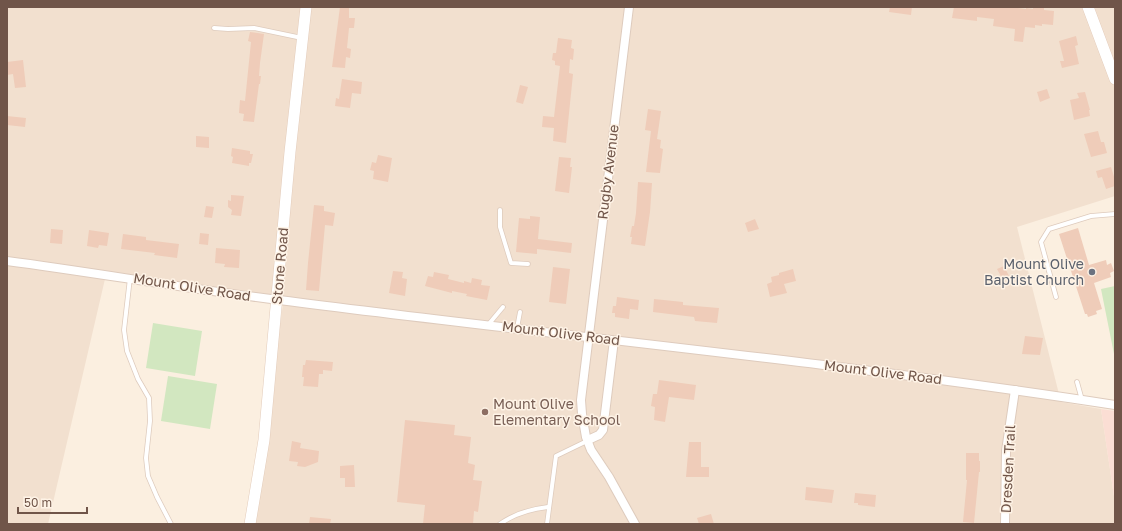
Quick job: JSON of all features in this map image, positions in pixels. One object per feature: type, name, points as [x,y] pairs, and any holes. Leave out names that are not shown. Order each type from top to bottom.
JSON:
[{"type":"street","name":"Stone Road","points":[[250,524],[264,440],[290,152],[306,7]]},
{"type":"street","name":"Rugby Avenue","points":[[628,7],[581,400],[582,414],[591,450],[609,477],[635,524]]},
{"type":"street","points":[[1088,7],[1115,78]]},
{"type":"street","name":"Mount Olive Road","points":[[7,261],[277,300],[790,360],[1115,405]]},
{"type":"street","points":[[588,440],[599,435],[603,430],[614,340]]},
{"type":"street","name":"Dresden Trail","points":[[1005,524],[1006,451],[1015,390]]},
{"type":"lane","points":[[214,28],[254,28],[302,38]]},
{"type":"lane","points":[[500,210],[500,227],[511,263],[528,264]]},
{"type":"lane","points":[[1056,297],[1041,242],[1049,229],[1091,216],[1115,214]]},
{"type":"lane","points":[[130,278],[124,330],[127,351],[138,379],[149,398],[150,420],[146,458],[148,476],[171,524]]},
{"type":"lane","points":[[488,325],[503,307]]},
{"type":"lane","points":[[517,328],[520,312]]},
{"type":"lane","points":[[1077,382],[1082,400]]},
{"type":"lane","points":[[547,524],[548,507],[556,456],[588,440]]},
{"type":"lane","points":[[500,524],[514,515],[533,509],[548,507]]},
{"type":"shaded area","points":[[7,7],[1115,7],[1115,196],[1017,227],[1061,402],[1101,409],[1115,503],[1115,524],[252,524],[283,304],[105,279],[48,524],[7,524]]},
{"type":"shaded area","points":[[1101,409],[1115,411],[1115,503]]},
{"type":"green space","points":[[1115,286],[1115,359],[1101,289]]},
{"type":"green space","points":[[153,323],[202,331],[195,376],[146,368]]},
{"type":"green space","points":[[168,376],[217,384],[210,429],[161,421]]},
{"type":"building","points":[[340,7],[349,7],[349,18],[355,18],[354,28],[349,28],[347,48],[351,49],[350,58],[346,57],[345,68],[332,67]]},
{"type":"building","points":[[890,7],[912,7],[911,15],[889,12]]},
{"type":"building","points":[[954,7],[1011,7],[1033,9],[1033,7],[1044,7],[1044,10],[1054,11],[1053,25],[1042,24],[1042,26],[1035,25],[1035,28],[1025,27],[1023,42],[1014,41],[1015,29],[993,26],[994,19],[977,17],[977,21],[952,18]]},
{"type":"building","points":[[250,32],[264,34],[259,76],[261,76],[254,122],[243,121],[244,114],[239,113],[240,100],[245,101],[251,42],[248,41]]},
{"type":"building","points":[[1076,36],[1078,45],[1075,46],[1079,64],[1062,68],[1060,61],[1064,61],[1059,41]]},
{"type":"building","points":[[558,38],[572,40],[571,48],[574,49],[573,60],[570,59],[569,73],[573,74],[566,143],[553,141],[554,128],[542,127],[543,116],[554,117],[560,66],[555,65],[555,61],[552,60],[553,53],[556,53]]},
{"type":"building","points":[[23,60],[26,87],[15,88],[13,74],[7,75],[7,62]]},
{"type":"building","points":[[342,79],[362,82],[361,94],[352,93],[350,108],[335,106],[336,98],[339,99]]},
{"type":"building","points":[[520,85],[528,87],[523,104],[516,102]]},
{"type":"building","points":[[1047,89],[1050,98],[1040,102],[1037,92]]},
{"type":"building","points":[[1085,92],[1090,110],[1090,116],[1074,120],[1070,100],[1079,98],[1077,93]]},
{"type":"building","points":[[648,109],[661,111],[657,139],[661,140],[660,148],[663,149],[660,173],[646,172],[651,131],[645,130]]},
{"type":"building","points":[[7,116],[26,118],[25,127],[7,125]]},
{"type":"building","points":[[1098,131],[1101,142],[1104,142],[1107,153],[1091,157],[1084,134]]},
{"type":"building","points":[[196,136],[209,137],[209,148],[196,147]]},
{"type":"building","points":[[232,148],[250,151],[250,154],[253,154],[249,166],[232,163]]},
{"type":"building","points":[[378,155],[392,158],[388,182],[373,179],[374,171],[370,170],[372,162],[376,163]]},
{"type":"building","points":[[559,157],[571,158],[570,167],[572,167],[569,193],[555,191]]},
{"type":"building","points":[[1111,167],[1115,180],[1115,186],[1106,189],[1102,177],[1098,178],[1096,171]]},
{"type":"building","points":[[638,182],[652,183],[650,212],[645,246],[631,244],[632,237],[630,237],[632,226],[634,226],[636,213]]},
{"type":"building","points":[[231,195],[244,196],[241,216],[231,215],[232,210],[228,207],[228,200],[231,201]]},
{"type":"building","points":[[314,205],[324,206],[324,211],[335,213],[333,226],[325,225],[319,291],[306,290]]},
{"type":"building","points":[[206,206],[214,207],[212,218],[204,217]]},
{"type":"building","points":[[530,216],[540,217],[538,239],[572,243],[571,253],[537,249],[537,254],[516,252],[519,218],[530,219]]},
{"type":"building","points":[[755,219],[759,229],[748,232],[745,223]]},
{"type":"building","name":"Mount Olive Baptist Church","points":[[1078,228],[1089,265],[1106,260],[1107,265],[1111,263],[1114,271],[1110,273],[1111,277],[1094,283],[1102,309],[1096,311],[1097,314],[1088,317],[1087,314],[1085,314],[1059,234]]},
{"type":"building","points":[[51,229],[63,230],[62,244],[50,243]]},
{"type":"building","points":[[89,230],[109,233],[107,246],[99,245],[98,248],[87,246]]},
{"type":"building","points":[[200,233],[209,234],[208,245],[199,244]]},
{"type":"building","points":[[123,234],[146,237],[146,240],[179,244],[177,258],[154,255],[155,253],[121,249]]},
{"type":"building","points":[[216,248],[240,250],[239,268],[224,267],[225,264],[215,263]]},
{"type":"building","points":[[1004,266],[1009,276],[1003,280],[997,269]]},
{"type":"building","points":[[553,267],[570,269],[566,304],[549,302]]},
{"type":"building","points":[[793,269],[796,281],[784,284],[787,293],[770,297],[767,284],[772,282],[771,277]]},
{"type":"building","points":[[393,271],[403,272],[402,278],[407,279],[405,296],[389,293]]},
{"type":"building","points":[[434,272],[449,275],[448,279],[464,283],[464,281],[471,283],[472,278],[482,280],[481,285],[490,286],[487,300],[466,296],[467,294],[452,291],[452,293],[425,286],[428,276],[433,277]]},
{"type":"building","points":[[617,297],[639,300],[638,310],[630,309],[629,319],[615,317],[615,313],[612,313],[613,306],[616,306]]},
{"type":"building","points":[[654,299],[683,302],[683,305],[719,308],[717,323],[695,321],[694,317],[653,312]]},
{"type":"building","points":[[1025,336],[1043,338],[1040,355],[1022,354]]},
{"type":"building","points":[[306,360],[333,362],[332,371],[323,370],[323,374],[319,374],[318,387],[303,386],[303,365],[305,365]]},
{"type":"building","points":[[659,380],[696,385],[694,400],[669,397],[665,422],[654,420],[655,407],[651,406],[653,394],[657,394]]},
{"type":"building","points":[[405,420],[455,425],[454,435],[471,437],[468,463],[475,465],[473,480],[482,481],[478,512],[474,511],[473,524],[423,524],[425,505],[397,502]]},
{"type":"building","points":[[292,441],[301,443],[300,448],[319,451],[318,462],[305,467],[297,466],[298,462],[289,461]]},
{"type":"building","points":[[689,442],[701,442],[701,467],[709,467],[709,477],[686,477]]},
{"type":"building","points":[[966,453],[979,453],[980,461],[974,523],[963,522],[967,480]]},
{"type":"building","points":[[354,465],[355,487],[345,487],[345,478],[340,478],[340,466]]},
{"type":"building","points":[[806,487],[834,490],[832,503],[805,500]]},
{"type":"building","points":[[855,493],[876,495],[875,507],[858,505],[858,503],[854,503]]},
{"type":"building","points":[[711,514],[714,524],[699,524],[697,518]]},
{"type":"building","points":[[310,517],[331,519],[330,524],[309,524]]},
{"type":"place","name":"Mount Olive Baptist Church","points":[[1092,272]]},
{"type":"place","name":"Mount Olive Elementary School","points":[[485,412]]}]
